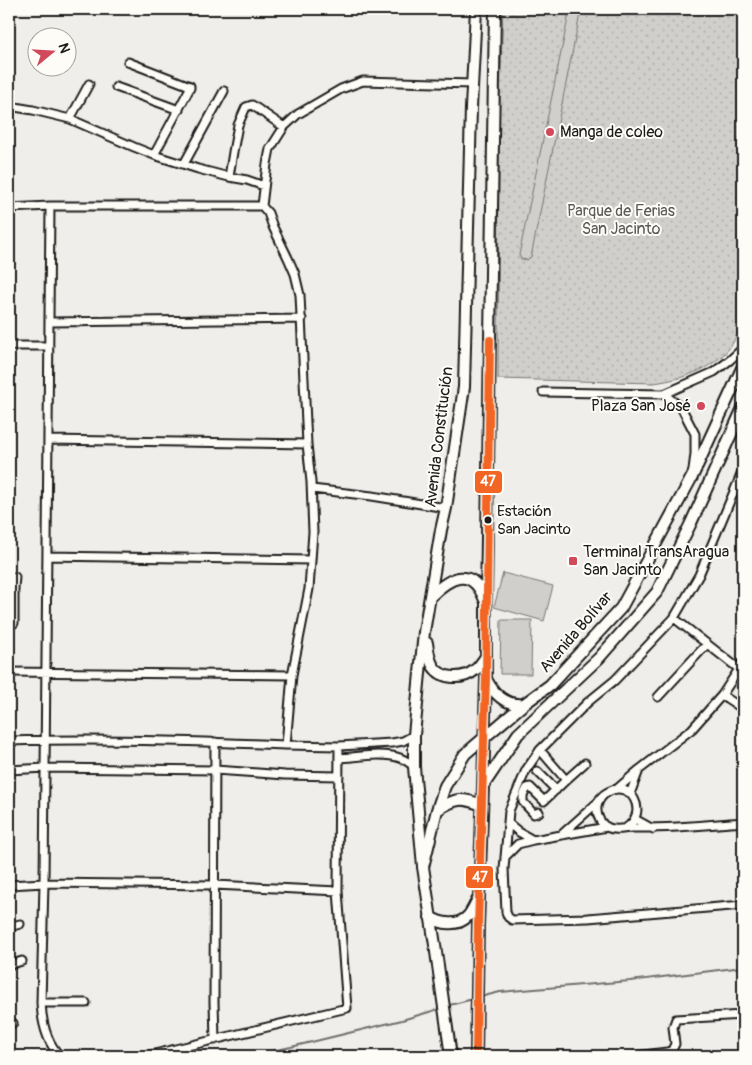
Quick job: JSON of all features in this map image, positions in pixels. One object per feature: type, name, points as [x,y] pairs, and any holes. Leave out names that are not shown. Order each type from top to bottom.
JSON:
[{"type":"street","name":"Avenida Constitución","points":[[451,1056],[423,867],[414,767],[414,735],[424,632],[446,508],[464,387],[472,84],[476,9]]},
{"type":"street","points":[[476,1056],[486,679],[495,9]]},
{"type":"street","points":[[128,62],[189,85],[190,88],[154,155]]},
{"type":"street","points":[[286,745],[292,675],[310,588],[313,532],[312,489],[307,444],[300,295],[295,274],[268,213],[262,206],[270,149],[284,127],[298,114],[341,89],[364,81],[472,84]]},
{"type":"street","points":[[70,118],[88,84]]},
{"type":"street","points":[[116,87],[178,110]]},
{"type":"street","points":[[184,164],[224,91]]},
{"type":"street","points":[[229,177],[238,125],[246,107],[252,105],[284,127]]},
{"type":"street","points":[[9,106],[70,118],[154,155],[198,169],[247,180],[264,186]]},
{"type":"street","points":[[9,208],[50,206],[262,206]]},
{"type":"street","points":[[50,206],[44,884],[40,1003],[47,1035],[53,1048],[60,1056]]},
{"type":"street","points":[[50,322],[302,319]]},
{"type":"street","points":[[9,346],[49,346]]},
{"type":"street","points":[[543,392],[664,394],[714,372],[743,348]]},
{"type":"street","name":"Avenida Bolívar","points":[[423,867],[445,786],[465,754],[524,704],[550,685],[621,608],[692,476],[742,371]]},
{"type":"street","points":[[664,394],[681,407],[695,434],[692,476]]},
{"type":"street","name":"Avenida Bolívar","points":[[483,786],[518,734],[599,658],[658,592],[692,523],[743,408]]},
{"type":"street","points":[[48,440],[307,444]]},
{"type":"street","points":[[743,470],[698,575],[679,612],[615,680],[588,702],[540,750],[526,770],[509,811],[504,869],[506,912],[512,920],[588,918],[743,905]]},
{"type":"street","points":[[312,489],[446,508]]},
{"type":"street","points":[[47,556],[311,560]]},
{"type":"street","points":[[14,623],[12,587],[15,577]]},
{"type":"street","points":[[430,596],[450,580],[458,578],[470,580],[476,584],[481,590],[486,604]]},
{"type":"street","points":[[617,789],[692,729],[722,695],[741,666],[707,644],[674,618]]},
{"type":"street","points":[[424,632],[430,659],[434,667],[442,675],[449,677],[469,674],[485,658]]},
{"type":"street","points":[[658,698],[707,644]]},
{"type":"street","points":[[9,672],[292,675]]},
{"type":"street","points":[[486,679],[498,696],[508,702],[518,705],[524,704]]},
{"type":"street","points":[[722,695],[743,709]]},
{"type":"street","points":[[9,741],[215,742],[339,746],[392,743],[403,741],[414,735]]},
{"type":"street","points":[[215,742],[215,1040]]},
{"type":"street","points":[[347,745],[349,757]]},
{"type":"street","points":[[146,1056],[347,1008],[338,891],[339,746]]},
{"type":"street","points":[[540,750],[566,780]]},
{"type":"street","points":[[339,758],[365,755],[392,756],[406,760],[414,767]]},
{"type":"street","points":[[539,812],[534,814],[523,802],[523,796],[527,788],[530,787],[544,801],[585,763]]},
{"type":"street","points":[[9,770],[45,768],[215,770],[285,775],[339,776]]},
{"type":"street","points":[[630,794],[639,770]]},
{"type":"street","points":[[537,771],[556,790]]},
{"type":"street","points":[[561,835],[598,802],[602,795],[617,789],[624,790],[630,794],[635,799],[638,809],[635,819],[626,828]]},
{"type":"street","points":[[437,810],[455,800],[462,799],[482,805]]},
{"type":"street","points":[[598,802],[598,816],[602,823],[607,827],[617,830],[743,822]]},
{"type":"street","points":[[635,819],[653,829]]},
{"type":"street","points":[[508,823],[533,840]]},
{"type":"street","points":[[506,857],[518,844],[607,827]]},
{"type":"street","points":[[9,885],[214,885],[338,891]]},
{"type":"street","points":[[430,917],[439,922],[456,923],[467,917],[479,897]]},
{"type":"street","points":[[9,928],[20,924]]},
{"type":"street","points":[[9,965],[22,961]]},
{"type":"street","points":[[40,1003],[86,1003]]},
{"type":"street","points":[[635,1056],[672,1050],[675,1044],[673,1027],[676,1019],[743,1015]]},
{"type":"green space","name":"Parque de Ferias San Jacinto","points":[[503,9],[743,9],[743,315],[734,341],[710,365],[677,379],[654,383],[498,379],[499,126]]},
{"type":"green space","name":"Manga de coleo","points":[[570,9],[581,9],[531,257],[527,260],[521,259],[519,255]]},
{"type":"green space","points":[[503,573],[553,586],[544,621],[494,607]]},
{"type":"green space","points":[[501,620],[532,620],[531,674],[500,674]]},
{"type":"waterway","points":[[480,997],[500,992],[630,981],[743,967]]},
{"type":"waterway","points":[[446,1006],[473,999]]},
{"type":"waterway","points":[[249,1056],[402,1020],[439,1009]]},
{"type":"transit line","name":"47","points":[[476,1056],[486,679],[490,340]]},
{"type":"place","name":"Manga de coleo","points":[[550,132]]},
{"type":"place","name":"Plaza San José","points":[[701,406]]},
{"type":"place","name":"Estación San Jacinto","points":[[488,520]]},
{"type":"place","name":"Terminal TransAragua San Jacinto","points":[[573,561]]}]
